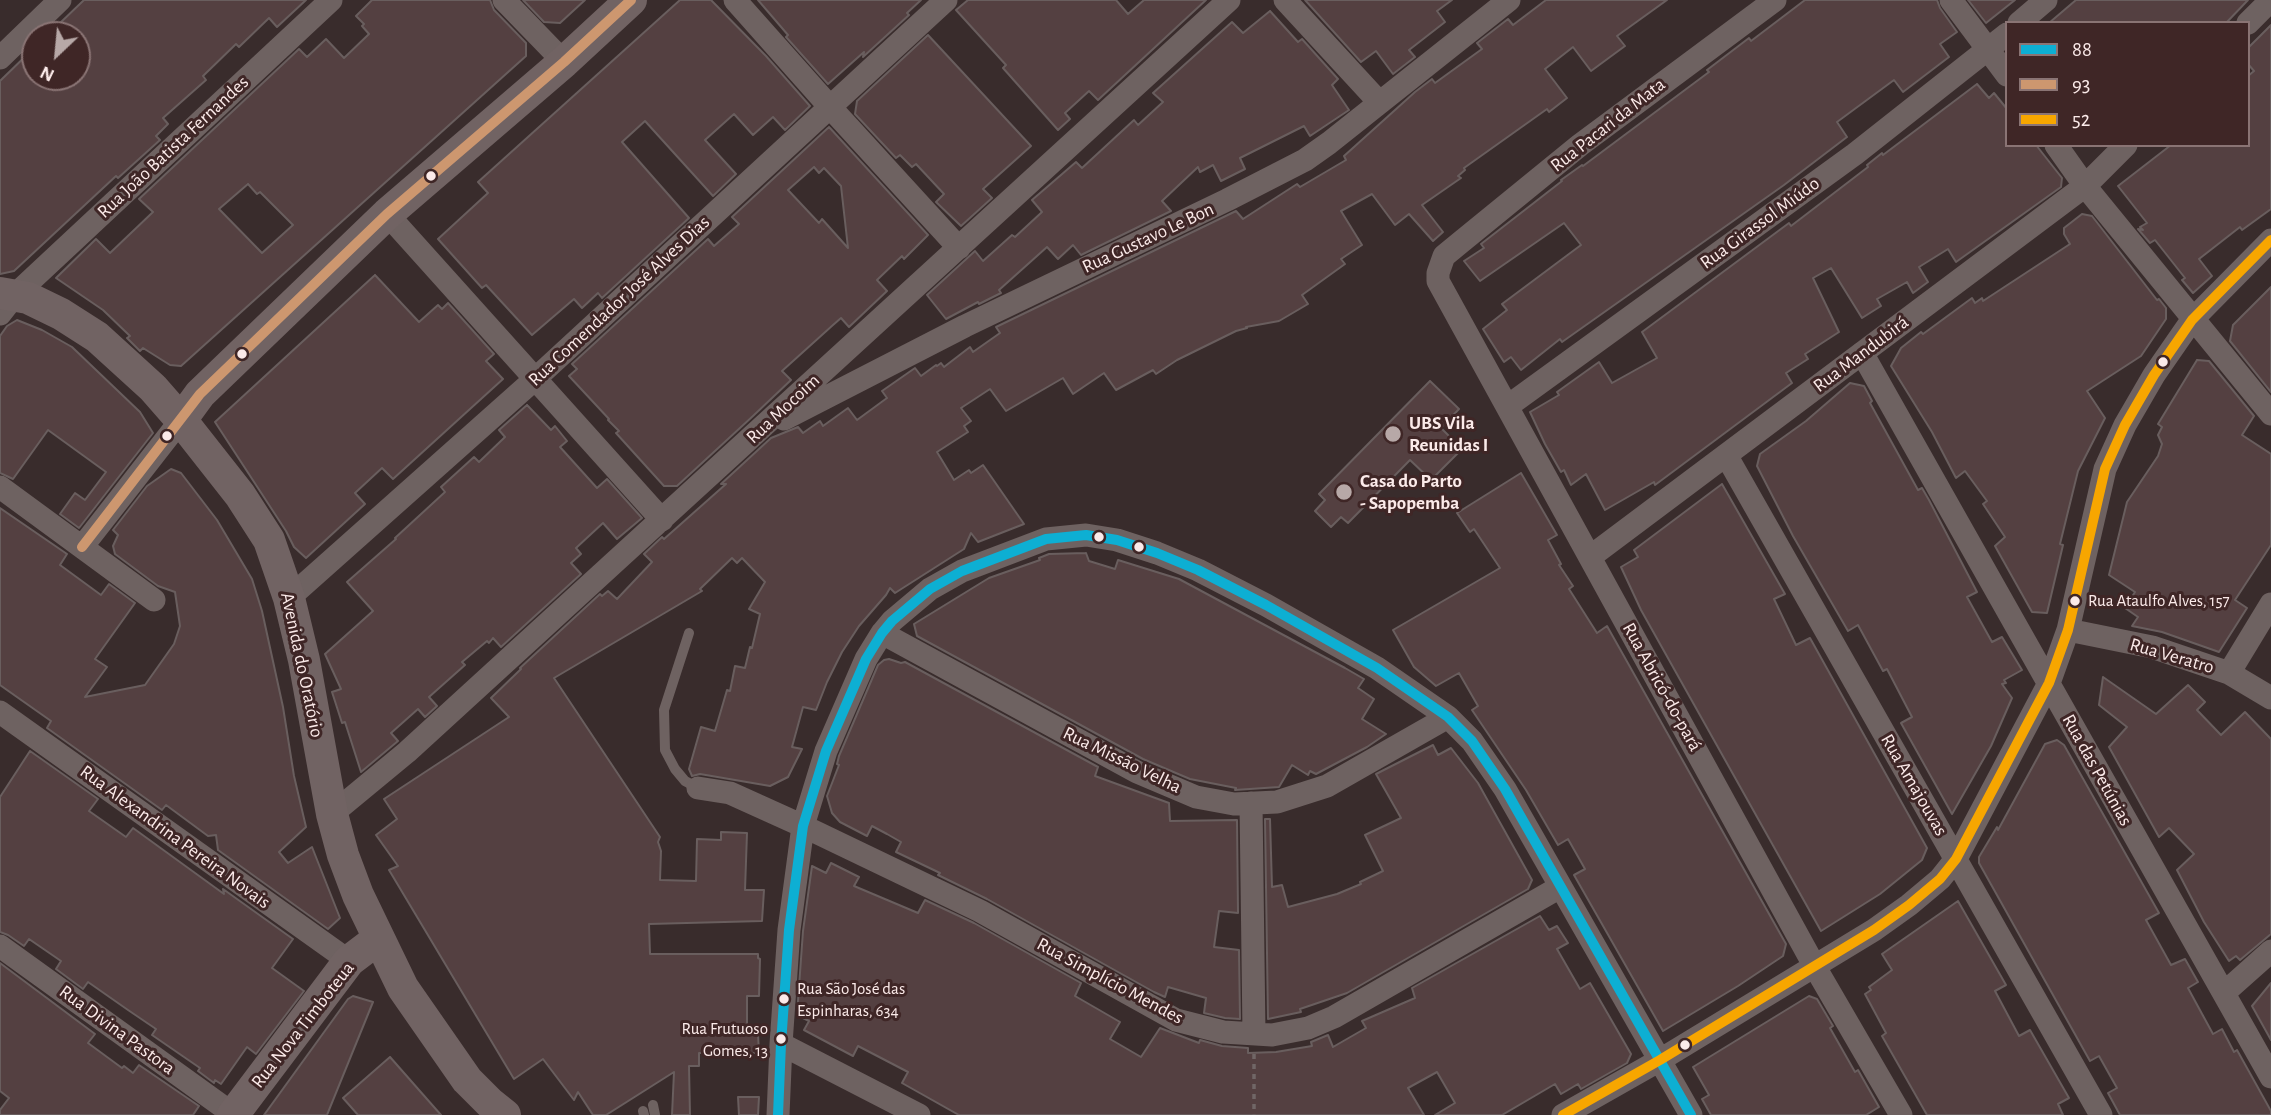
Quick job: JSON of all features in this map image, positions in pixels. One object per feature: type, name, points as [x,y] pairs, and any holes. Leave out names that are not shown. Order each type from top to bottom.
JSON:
[{"type":"main road","points":[[181,420],[200,394],[387,215],[564,62],[631,0]]},
{"type":"main road","name":"Avenida do Oratório","points":[[5,301],[28,298],[61,314],[97,337],[153,388],[181,420],[240,495],[269,540],[289,598],[304,660],[332,814],[354,885],[403,988],[467,1080],[505,1115]]},
{"type":"main road","name":"Rua Nova Timboteua","points":[[233,1114],[349,961],[378,939]]},
{"type":"street","points":[[0,58],[60,0]]},
{"type":"street","name":"Rua João Batista Fernandes","points":[[5,301],[331,0]]},
{"type":"street","points":[[504,0],[564,62]]},
{"type":"street","points":[[735,0],[959,248]]},
{"type":"street","name":"Rua Comendador José Alves Dias","points":[[289,598],[535,379],[946,0]]},
{"type":"street","name":"Rua Mocoim","points":[[332,814],[407,752],[1229,0]]},
{"type":"street","points":[[1285,0],[1379,102]]},
{"type":"street","name":"Rua Gustavo Le Bon","points":[[759,431],[965,326],[1305,160],[1509,0]]},
{"type":"street","name":"Rua Pacari da Mata","points":[[1444,256],[1580,145],[1775,0]]},
{"type":"street","points":[[1951,0],[2005,72]]},
{"type":"street","points":[[2021,21],[2046,0]]},
{"type":"street","points":[[2250,21],[2271,0]]},
{"type":"street","name":"Rua Girassol Miúdo","points":[[1508,406],[1855,154],[2005,36]]},
{"type":"street","points":[[2057,147],[2085,186],[2192,320],[2271,414]]},
{"type":"street","name":"Rua Mandubirá","points":[[1590,557],[2085,186],[2124,147]]},
{"type":"street","points":[[387,215],[662,520]]},
{"type":"street","points":[[1563,1115],[1815,967],[1909,905],[1940,879],[1956,859],[2049,683],[2068,630],[2105,469],[2125,425],[2154,375],[2192,320],[2271,240]]},
{"type":"street","name":"Rua Abricó-do-pará","points":[[1444,256],[1438,281],[1815,967],[1901,1115]]},
{"type":"street","name":"Rua das Petúnias","points":[[1862,353],[2271,1077]]},
{"type":"street","points":[[82,547],[181,420]]},
{"type":"street","name":"Rua Amajouvas","points":[[1726,455],[2101,1115]]},
{"type":"street","points":[[0,487],[154,600]]},
{"type":"street","points":[[778,1115],[789,930],[803,825],[826,751],[866,659],[882,632],[906,607],[930,589],[962,571],[1046,539],[1086,536],[1117,540],[1198,570],[1377,668],[1448,717],[1472,741],[1505,789],[1691,1115]]},
{"type":"street","points":[[2229,673],[2271,604]]},
{"type":"street","name":"Rua Veratro","points":[[2068,630],[2152,648],[2229,673],[2271,698]]},
{"type":"street","name":"Rua Missão Velha","points":[[882,632],[1137,772],[1196,797],[1234,804],[1277,802],[1327,786],[1448,717]]},
{"type":"street","name":"Rua Alexandrina Pereira Novais","points":[[0,712],[349,961]]},
{"type":"street","name":"Rua Simplício Mendes","points":[[698,788],[730,793],[803,825],[980,911],[1176,1020],[1223,1032],[1272,1035],[1308,1028],[1334,1017],[1560,887]]},
{"type":"street","points":[[1251,803],[1254,1034]]},
{"type":"street","name":"Rua Divina Pastora","points":[[0,946],[233,1114]]},
{"type":"street","points":[[2224,993],[2271,951]]},
{"type":"street","points":[[781,1044],[919,1115]]},
{"type":"lane","points":[[689,633],[664,710],[665,750],[685,781],[698,788]]},
{"type":"path","points":[[1254,1034],[1254,1115]]},
{"type":"building","points":[[84,0],[306,0],[277,27],[269,18],[239,47],[236,44],[203,76],[206,80],[163,118],[168,124],[156,136],[160,140],[118,178],[116,176],[14,271],[0,274],[0,81],[21,61],[21,91],[91,91],[91,21],[62,21]]},
{"type":"building","points":[[372,0],[490,0],[494,10],[526,43],[526,56],[181,366],[170,365],[143,348],[140,351],[127,338],[130,336],[103,310],[56,278],[96,239],[110,253],[153,212],[139,199],[299,49],[307,57],[326,39],[344,58],[369,34],[356,16]],"holes":[[[248,184],[257,194],[260,192],[293,225],[262,253],[219,209]]]},
{"type":"building","points":[[523,0],[585,0],[560,23],[544,22]]},
{"type":"building","points":[[680,0],[711,0],[810,106],[785,130],[773,117],[753,135],[734,114],[705,140],[736,174],[713,196],[645,121],[622,142],[689,218],[602,298],[598,293],[582,308],[574,299],[532,335],[486,285],[482,288],[438,239],[488,193],[478,182]]},
{"type":"building","points":[[758,0],[921,0],[907,13],[909,15],[863,57],[864,52],[828,84],[786,37],[788,35]]},
{"type":"building","points":[[968,0],[1116,0],[1128,14],[1144,0],[1206,0],[1098,100],[1089,91],[1065,113],[1070,119],[1058,130],[1003,68],[1006,65],[956,10]]},
{"type":"building","points":[[1305,0],[1452,0],[1437,11],[1445,22],[1409,50],[1415,57],[1393,74],[1376,51],[1361,62]]},
{"type":"building","points":[[1546,0],[1667,0],[1617,36],[1625,46],[1591,71],[1573,47],[1545,69],[1567,98],[1549,112],[1547,109],[1464,168],[1458,176],[1461,178],[1422,205],[1443,232],[1433,241],[1409,214],[1395,225],[1372,194],[1341,211],[1362,245],[1341,259],[1345,264],[1302,295],[1308,304],[1279,321],[1236,331],[1177,360],[1156,374],[1153,370],[1116,390],[1104,373],[1073,394],[1063,378],[1006,411],[990,389],[961,408],[971,421],[964,426],[968,432],[937,452],[954,480],[983,465],[1024,524],[978,542],[971,533],[964,549],[895,593],[890,588],[842,652],[816,710],[803,707],[792,747],[802,749],[788,777],[770,786],[700,774],[692,776],[689,769],[701,727],[715,731],[727,690],[730,691],[735,666],[745,668],[750,647],[752,648],[760,614],[749,609],[765,582],[742,558],[737,563],[732,558],[700,589],[702,591],[554,678],[660,837],[660,880],[696,881],[697,839],[721,840],[721,832],[747,833],[745,890],[764,890],[762,921],[649,924],[650,954],[758,954],[759,996],[747,996],[747,1034],[758,1034],[759,1053],[699,1053],[699,1066],[689,1066],[690,1115],[672,1115],[674,1072],[606,1115],[593,1115],[578,1092],[574,1100],[543,1059],[514,1079],[389,870],[398,866],[376,835],[397,819],[384,799],[509,717],[491,698],[600,594],[602,596],[608,591],[617,599],[652,562],[644,554],[726,484],[721,484],[771,438],[798,427],[803,433],[820,421],[823,426],[848,408],[857,420],[887,398],[882,391],[915,368],[921,376],[941,363],[944,367],[970,347],[973,352],[1000,333],[996,327],[1236,211],[1243,219],[1297,184],[1300,187],[1346,160],[1344,156],[1415,92],[1432,79],[1435,83],[1482,49],[1477,43],[1508,19],[1513,25]]},
{"type":"building","points":[[1805,0],[1937,0],[1957,32],[1940,44],[1949,57],[1903,92],[1894,80],[1837,122],[1847,137],[1784,185],[1562,342],[1560,339],[1521,370],[1511,357],[1504,362],[1483,329],[1507,310],[1502,304],[1581,245],[1564,223],[1480,281],[1464,261],[1484,248],[1481,244],[1561,180],[1709,72],[1707,70],[1749,38],[1751,41]]},
{"type":"building","points":[[1968,0],[2015,0],[1986,23]]},
{"type":"building","points":[[2076,0],[2248,0],[2228,21],[2051,21]]},
{"type":"building","points":[[1270,11],[1298,42],[1302,39],[1338,79],[1332,85],[1349,110],[1310,136],[1304,126],[1240,158],[1245,169],[1221,181],[1213,165],[1200,172],[1198,167],[1162,201],[1171,211],[1081,255],[1073,245],[1058,259],[1047,247],[999,290],[1001,293],[946,319],[927,295],[975,251],[983,261],[1012,235],[1015,237],[1042,212],[1032,200],[1076,162],[1082,168],[1134,120],[1138,125],[1163,102],[1153,93],[1232,22],[1243,33]]},
{"type":"building","points":[[2271,25],[2271,209],[2242,230],[2240,227],[2199,259],[2212,276],[2193,293],[2182,280],[2185,278],[2155,240],[2150,243],[2138,229],[2143,230],[2140,227],[2147,223],[2118,186],[2168,147],[2250,147],[2250,74],[2254,71],[2250,66],[2250,46]]},
{"type":"building","points":[[928,35],[1031,146],[983,189],[992,198],[961,226],[936,202],[944,194],[916,164],[912,167],[900,155],[896,158],[855,114],[857,101]]},
{"type":"building","points":[[1977,84],[1989,98],[1994,93],[2005,107],[2005,147],[2038,147],[2062,178],[2061,187],[1956,262],[1948,249],[1919,267],[1928,282],[1913,293],[1907,282],[1877,299],[1881,306],[1862,318],[1831,268],[1813,278],[1839,332],[1805,354],[1808,359],[1786,373],[1792,383],[1655,485],[1654,482],[1605,510],[1586,474],[1571,485],[1564,470],[1561,472],[1545,444],[1530,412],[1559,395],[1557,392],[1599,362],[1612,383],[1657,358],[1642,332],[1789,223],[1791,226],[1868,167],[1867,165],[1882,153],[1883,155]]},
{"type":"building","points":[[829,127],[928,235],[904,259],[902,256],[877,280],[887,291],[849,327],[841,318],[782,371],[791,380],[677,486],[664,486],[616,433],[619,431],[609,419],[569,376],[577,369],[572,364],[708,239],[714,246],[739,224],[732,217]],"holes":[[[814,167],[819,173],[824,168],[841,186],[848,248],[822,219],[819,223],[788,190]]]},
{"type":"building","points":[[2082,214],[2092,216],[2157,300],[2159,299],[2166,308],[2166,319],[2141,356],[2087,391],[2105,418],[2078,471],[2047,613],[2032,612],[1995,546],[2005,537],[1983,504],[1987,501],[1965,471],[1956,478],[1932,432],[1891,366],[1901,348],[1921,332],[1923,334],[1972,298],[1975,303],[1982,298],[1983,301],[2070,244],[2064,234],[2064,228]]},
{"type":"building","points":[[375,275],[419,322],[438,305],[442,309],[448,303],[494,354],[486,361],[503,379],[393,479],[382,468],[355,493],[365,504],[306,558],[294,547],[215,422]]},
{"type":"building","points":[[2271,287],[2271,392],[2230,341],[2233,325]]},
{"type":"building","points":[[17,320],[72,347],[140,412],[153,433],[79,528],[60,514],[75,493],[85,500],[106,472],[48,430],[13,479],[0,473],[0,336],[7,326]]},
{"type":"building","points":[[2197,360],[2209,361],[2254,416],[2242,435],[2271,454],[2271,545],[2235,600],[2247,608],[2219,652],[2162,632],[2132,626],[2138,617],[2125,608],[2135,592],[2109,575],[2127,502],[2158,456],[2162,444],[2158,435],[2162,427],[2158,424]]},
{"type":"building","points":[[1430,381],[1459,409],[1441,428],[1462,449],[1431,480],[1410,460],[1348,523],[1341,517],[1331,527],[1315,511],[1325,500],[1319,494]]},
{"type":"building","points":[[1850,383],[1864,386],[1872,401],[1870,403],[1918,490],[1922,488],[1929,500],[1977,592],[1967,597],[1992,642],[2002,637],[2022,670],[2004,680],[2006,683],[2002,684],[2012,698],[1991,746],[1952,814],[1901,723],[1912,717],[1887,669],[1883,671],[1858,625],[1848,631],[1793,536],[1757,466],[1760,454],[1806,421]]},
{"type":"building","points":[[527,405],[551,430],[555,426],[567,441],[560,447],[597,488],[607,479],[642,518],[617,539],[603,523],[576,548],[581,554],[571,563],[581,574],[501,647],[493,638],[462,662],[465,665],[429,697],[437,706],[425,717],[418,709],[391,733],[398,741],[361,772],[332,692],[341,689],[325,654],[373,611],[347,582],[445,492],[441,487],[474,457],[479,462],[505,437],[499,430]]},
{"type":"building","points":[[171,469],[181,473],[217,520],[252,579],[262,611],[283,707],[294,776],[306,827],[279,852],[288,863],[312,847],[340,918],[328,929],[218,850],[216,835],[208,836],[166,805],[162,810],[47,728],[51,721],[0,685],[0,508],[67,554],[60,565],[101,595],[109,584],[135,603],[95,659],[107,667],[85,697],[145,685],[174,644],[180,626],[175,592],[158,586],[115,554],[113,546],[118,535],[113,530],[147,486]]},
{"type":"building","points":[[1521,473],[1557,535],[1548,540],[1561,564],[1559,565],[1573,586],[1569,589],[1597,633],[1607,626],[1786,944],[1783,956],[1663,1031],[1574,875],[1585,869],[1568,839],[1558,845],[1526,790],[1472,710],[1478,706],[1459,673],[1436,686],[1414,667],[1393,630],[1500,568],[1474,529],[1470,532],[1457,513]]},
{"type":"building","points":[[1722,484],[1785,594],[1774,599],[1796,645],[1810,638],[1927,848],[1922,860],[1880,894],[1821,931],[1641,610],[1621,567],[1638,557],[1634,550]]},
{"type":"building","points":[[1086,553],[1089,561],[1115,569],[1118,560],[1179,579],[1364,679],[1358,688],[1374,699],[1362,719],[1386,734],[1316,774],[1310,771],[1308,775],[1292,765],[1279,787],[1235,790],[1236,788],[1190,779],[1143,759],[917,636],[914,624],[989,578],[1040,560],[1039,558],[1049,554]]},
{"type":"building","points":[[889,659],[905,662],[1098,767],[1095,776],[1169,803],[1170,821],[1237,820],[1238,913],[1219,911],[1214,947],[1239,950],[1240,1019],[1204,1013],[1206,998],[1168,987],[1165,997],[1154,992],[987,899],[938,875],[940,873],[896,852],[901,842],[887,834],[872,826],[867,836],[840,822],[832,813],[827,796],[839,765],[839,756],[878,665]]},
{"type":"building","points":[[2103,677],[2156,714],[2188,685],[2205,702],[2197,710],[2221,735],[2245,712],[2271,739],[2271,934],[2240,960],[2236,956],[2229,961],[2204,922],[2177,870],[2194,854],[2169,828],[2159,837],[2109,747],[2127,727],[2099,705]]},
{"type":"building","points":[[2057,740],[2064,745],[2159,913],[2146,920],[2171,965],[2185,959],[2198,982],[2188,988],[2213,1034],[2222,1029],[2234,1052],[2237,1050],[2271,1115],[2120,1115],[2108,1093],[2117,1088],[2099,1056],[2090,1061],[1979,863],[1979,857],[1997,827],[1998,830],[2045,744]]},
{"type":"building","points":[[1433,745],[1438,755],[1451,748],[1478,783],[1532,880],[1528,889],[1347,993],[1300,1009],[1301,1012],[1268,1019],[1265,819],[1270,819],[1272,887],[1282,885],[1288,907],[1337,894],[1361,884],[1360,882],[1383,871],[1365,835],[1401,818],[1376,774]]},
{"type":"building","points":[[30,751],[98,799],[89,811],[126,837],[133,828],[224,894],[223,889],[293,939],[272,968],[304,991],[256,1054],[247,1047],[221,1084],[215,1080],[214,1083],[198,1071],[200,1068],[152,1035],[156,1029],[88,982],[83,989],[56,969],[61,961],[29,939],[24,946],[0,932],[0,797]]},
{"type":"building","points":[[831,863],[859,877],[854,886],[918,913],[925,900],[974,923],[1081,983],[1075,996],[1120,1022],[1110,1039],[1141,1057],[1160,1028],[1199,1043],[1200,1040],[1222,1046],[1248,1048],[1248,1053],[1312,1046],[1311,1042],[1328,1035],[1333,1047],[1366,1028],[1362,1021],[1415,998],[1412,988],[1540,916],[1549,930],[1557,926],[1568,943],[1557,949],[1580,989],[1590,983],[1631,1054],[1627,1063],[1581,1089],[1578,1084],[1561,1094],[1555,1084],[1502,1115],[1435,1115],[1455,1103],[1437,1072],[1408,1088],[1424,1115],[959,1115],[902,1083],[908,1072],[858,1046],[853,1056],[804,1030],[809,1021],[797,1015],[803,931],[812,866],[826,873]]},
{"type":"building","points":[[1958,901],[2006,985],[1995,991],[2019,1036],[2030,1030],[2069,1098],[2058,1104],[2063,1115],[1927,1115],[1882,1036],[1886,1033],[1865,994],[1871,990],[1869,987],[1892,970],[1882,954]]},
{"type":"building","points":[[0,963],[95,1034],[88,1043],[122,1068],[124,1066],[133,1073],[139,1065],[199,1106],[193,1115],[0,1115],[0,1110],[9,1098],[0,1091]]},
{"type":"building","points":[[2271,983],[2271,1040],[2252,1006]]},
{"type":"building","points":[[353,996],[373,1002],[327,1115],[264,1115],[348,999]]},
{"type":"building","points":[[1809,996],[1817,999],[1855,1072],[1858,1070],[1879,1107],[1866,1115],[1711,1115],[1702,1099],[1709,1095],[1693,1067]]},
{"type":"building","points":[[390,1057],[441,1115],[358,1115],[343,1098]]},
{"type":"building","points":[[738,1097],[759,1097],[758,1115],[739,1115]]},
{"type":"transit line","name":"93","points":[[82,547],[200,394],[387,214],[564,62],[631,0]]},
{"type":"transit line","name":"52","points":[[1563,1115],[1660,1060],[1874,930],[1940,879],[1956,859],[2049,683],[2068,630],[2105,469],[2125,425],[2154,375],[2192,320],[2271,240]]},
{"type":"transit line","name":"88","points":[[778,1115],[789,930],[803,826],[826,751],[866,659],[892,621],[930,589],[962,571],[1046,539],[1086,535],[1117,540],[1198,570],[1377,668],[1448,717],[1472,741],[1505,789],[1691,1115]]},
{"type":"place","name":"UBS Vila Reunidas I","points":[[1393,434]]},
{"type":"place","name":"Casa do Parto - Sapopemba","points":[[1344,492]]},
{"type":"place","name":"Rua Ataulfo Alves, 157","points":[[2075,601]]},
{"type":"place","name":"Rua São José das Espinharas, 634","points":[[784,999]]},
{"type":"place","name":"Rua Frutuoso Gomes, 13","points":[[781,1039]]}]
